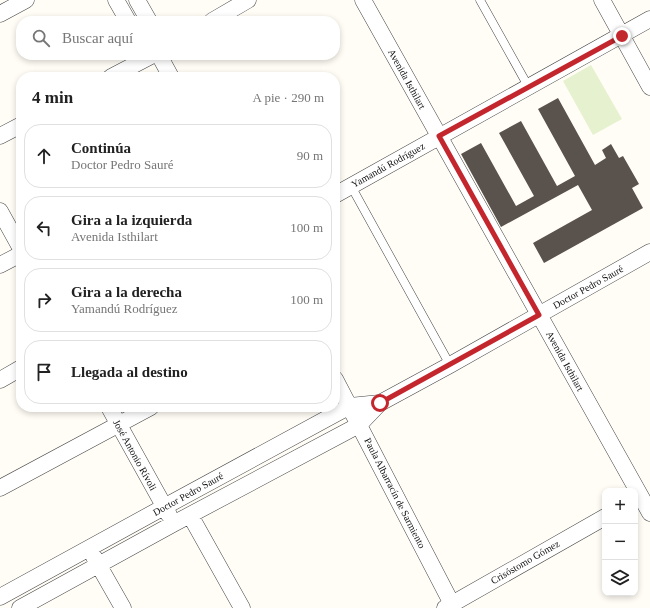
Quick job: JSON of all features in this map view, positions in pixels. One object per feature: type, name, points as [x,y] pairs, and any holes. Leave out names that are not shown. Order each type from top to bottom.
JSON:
[{"type":"street","points":[[0,14],[26,0]]},
{"type":"street","points":[[116,0],[125,16]]},
{"type":"street","points":[[137,0],[146,16]]},
{"type":"street","points":[[221,16],[248,0]]},
{"type":"street","name":"Avenida Isthilart","points":[[363,0],[642,496],[650,513]]},
{"type":"street","points":[[602,0],[650,87]]},
{"type":"street","name":"Yamandú Rodríguez","points":[[340,192],[650,19]]},
{"type":"street","points":[[121,72],[143,60]]},
{"type":"street","points":[[162,60],[168,72]]},
{"type":"street","points":[[0,136],[16,128]]},
{"type":"street","points":[[0,211],[16,240]]},
{"type":"street","name":"Doctor Pedro Sauré","points":[[20,608],[359,424],[380,403],[650,252]]},
{"type":"street","points":[[0,265],[16,257]]},
{"type":"street","points":[[0,380],[16,371]]},
{"type":"street","name":"Paula Albarracín de Sarmiento","points":[[340,388],[450,607]]},
{"type":"street","name":"Doctor Pedro Sauré","points":[[340,411],[350,406],[380,403]]},
{"type":"street","name":"José Antonio Rívoli","points":[[112,412],[173,524]]},
{"type":"street","points":[[0,488],[141,412]]},
{"type":"street","name":"Doctor Pedro Sauré","points":[[0,597],[339,412]]},
{"type":"street","points":[[190,515],[242,608]]},
{"type":"street","name":"Crisóstomo Gómez","points":[[450,607],[602,519]]},
{"type":"street","points":[[90,548],[123,608]]},
{"type":"lane","points":[[480,0],[528,86]]},
{"type":"lane","points":[[351,186],[450,365]]},
{"type":"green space","points":[[591,65],[622,119],[593,135],[563,81]]},
{"type":"building","points":[[558,98],[595,165],[606,158],[602,150],[611,144],[619,158],[623,156],[639,184],[632,188],[643,208],[544,263],[533,243],[592,210],[578,185],[501,227],[461,154],[481,143],[516,206],[534,196],[499,133],[521,121],[557,186],[575,176],[538,109]]},
{"type":"route","points":[[380,403],[539,315],[439,136],[622,36]]}]
